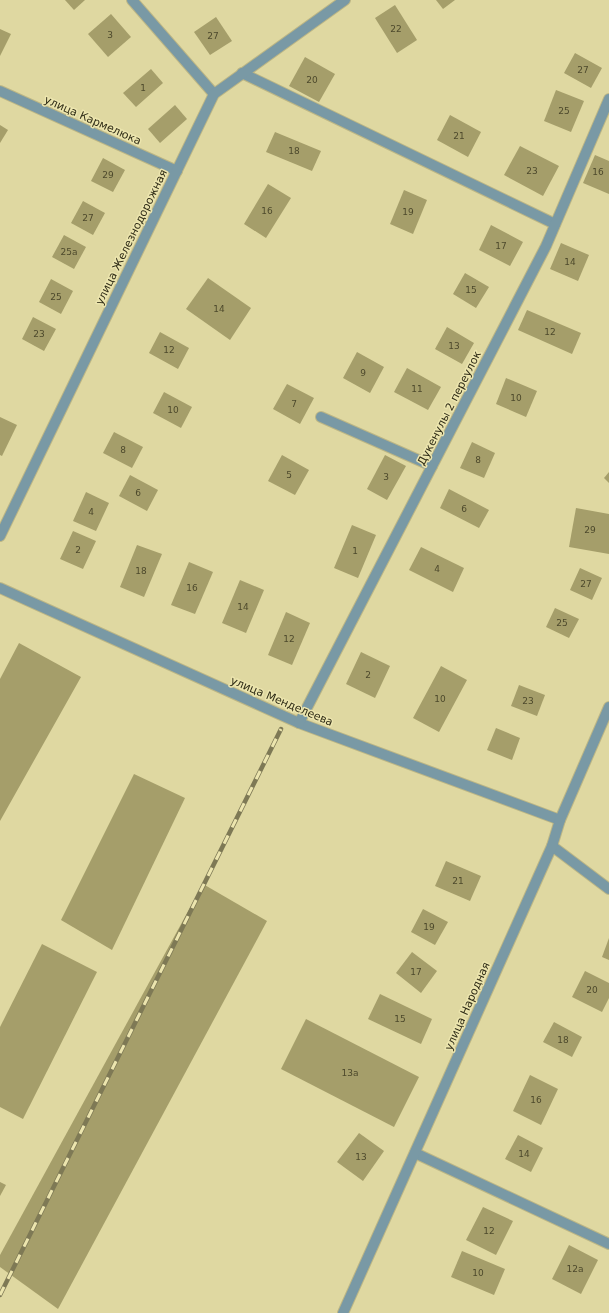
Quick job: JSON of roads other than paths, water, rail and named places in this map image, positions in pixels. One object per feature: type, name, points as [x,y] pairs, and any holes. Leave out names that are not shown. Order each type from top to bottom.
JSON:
[{"type":"street","points":[[132,0],[214,94]]},
{"type":"street","name":"улица Железнодорожная","points":[[0,536],[214,94],[345,0]]},
{"type":"street","points":[[242,74],[555,224]]},
{"type":"street","name":"улица Кармелюка","points":[[0,91],[177,171]]},
{"type":"street","name":"Дукенулы 2 переулок","points":[[300,723],[546,246],[609,99]]},
{"type":"street","points":[[321,417],[432,466]]},
{"type":"street","name":"улица Менделеева","points":[[0,588],[300,723],[560,820]]},
{"type":"street","name":"улица Народная","points":[[343,1313],[552,846],[560,820],[609,707]]},
{"type":"street","points":[[552,846],[609,889]]},
{"type":"street","points":[[415,1153],[609,1244]]},
{"type":"railway","points":[[0,1295],[281,729]]}]
